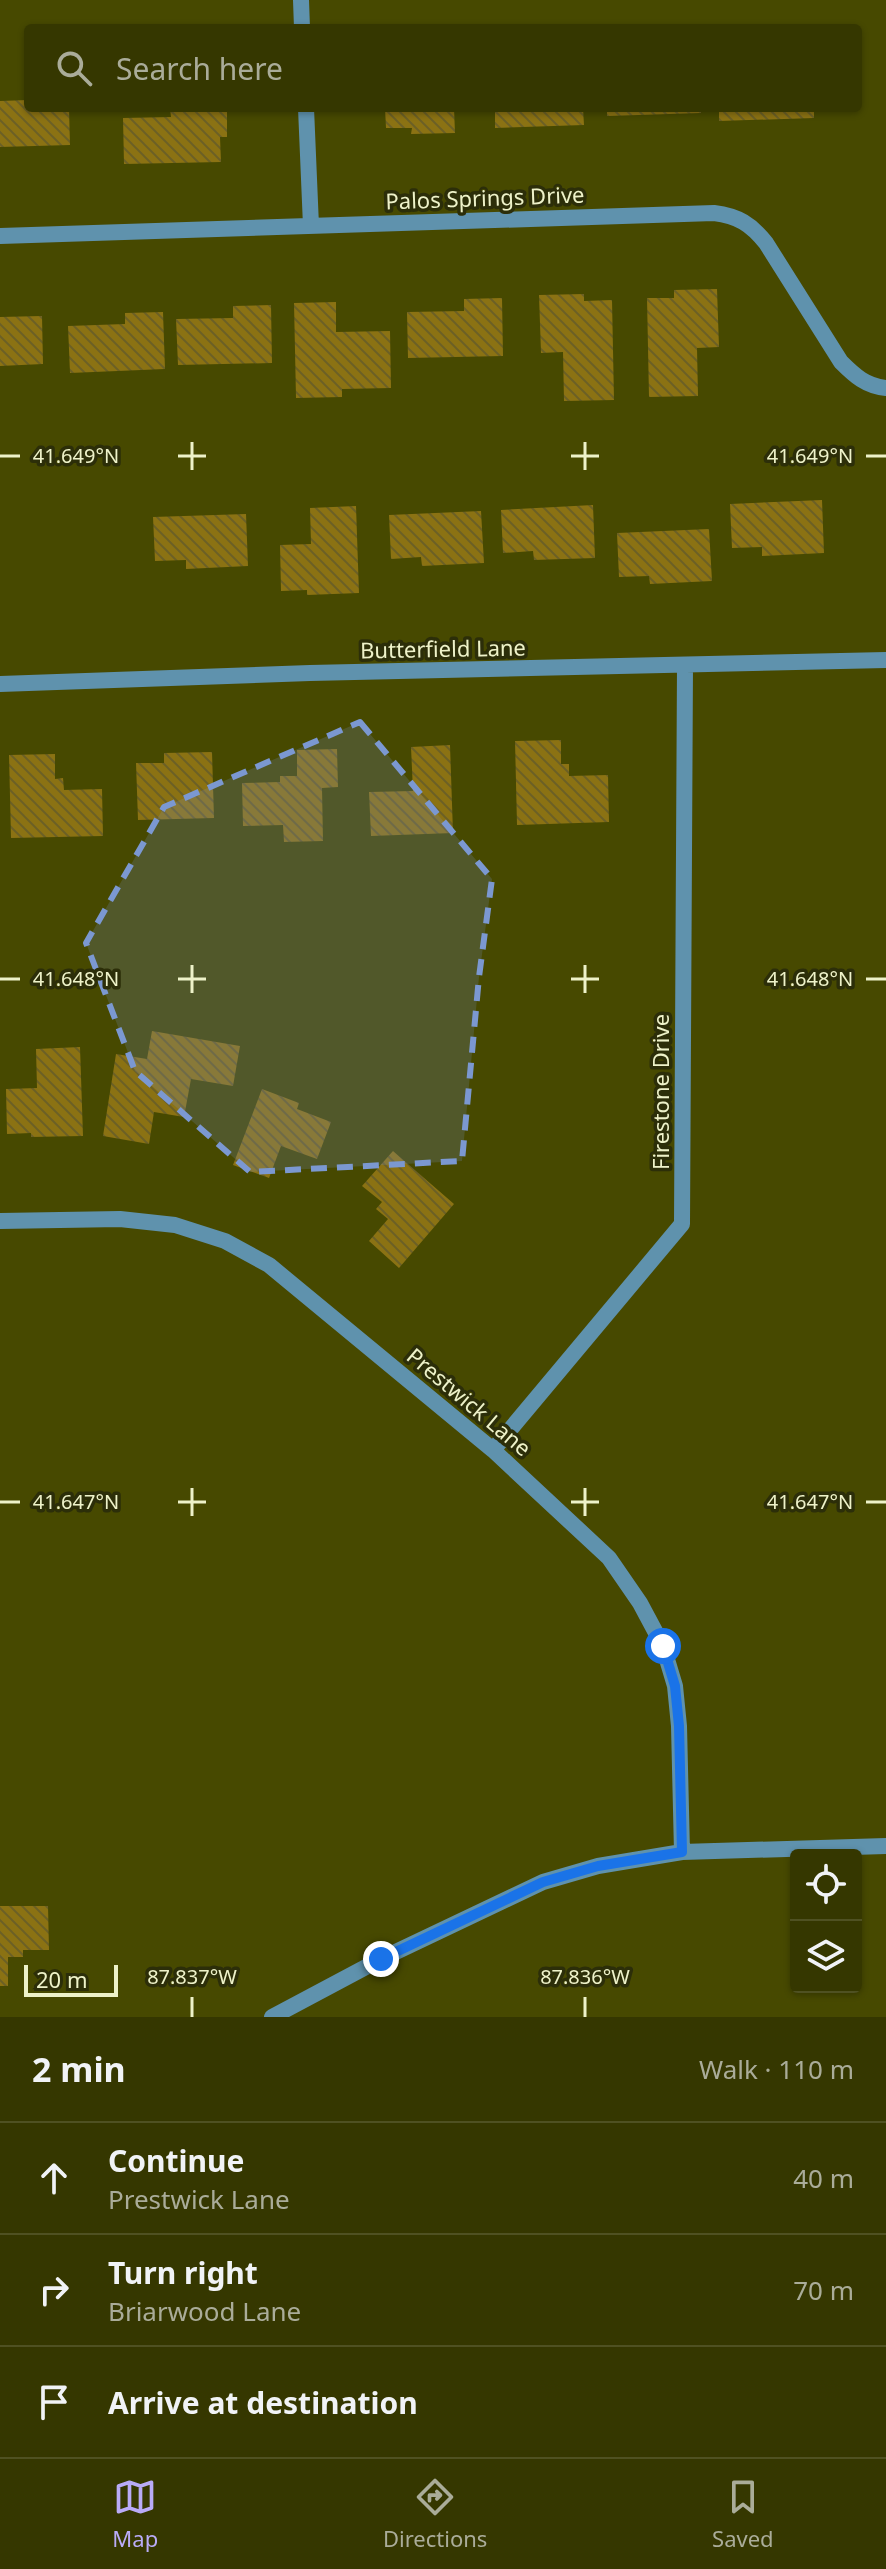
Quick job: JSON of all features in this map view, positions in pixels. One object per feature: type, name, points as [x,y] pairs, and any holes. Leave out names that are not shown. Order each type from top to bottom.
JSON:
[{"type":"street","points":[[301,0],[302,24]]},
{"type":"street","points":[[306,112],[311,226]]},
{"type":"street","name":"Palos Springs Drive","points":[[0,236],[714,213],[734,216],[754,227],[766,243],[841,362],[857,379],[886,388]]},
{"type":"street","name":"Butterfield Lane","points":[[0,684],[310,673],[886,660]]},
{"type":"street","name":"Firestone Drive","points":[[493,1450],[682,1224],[685,666]]},
{"type":"street","name":"Prestwick Lane","points":[[0,1221],[120,1219],[175,1225],[225,1241],[269,1265],[493,1450],[609,1558],[640,1603],[663,1646],[675,1686],[679,1726],[682,1852]]},
{"type":"street","points":[[272,2017],[381,1959],[543,1882],[598,1866],[682,1852],[886,1846]]},
{"type":"highlighted area","points":[[360,722],[492,879],[479,977],[462,1161],[250,1172],[135,1071],[86,943],[164,807]]},
{"type":"building","points":[[24,100],[24,112],[69,112],[70,145],[0,147],[0,101]]},
{"type":"building","points":[[170,112],[227,112],[227,137],[220,137],[221,162],[124,164],[123,118],[171,117]]},
{"type":"building","points":[[385,112],[454,112],[455,133],[411,134],[412,128],[386,128]]},
{"type":"building","points":[[495,112],[583,112],[584,125],[495,128]]},
{"type":"building","points":[[607,112],[701,112],[701,113],[607,116]]},
{"type":"building","points":[[719,112],[814,112],[814,118],[719,121]]},
{"type":"building","points":[[717,289],[719,347],[697,348],[698,396],[649,397],[647,298],[674,298],[674,290]]},
{"type":"building","points":[[584,294],[584,301],[612,300],[614,400],[564,401],[563,352],[541,353],[539,295]]},
{"type":"building","points":[[502,298],[503,356],[408,358],[407,312],[464,311],[464,299]]},
{"type":"building","points":[[336,302],[336,332],[390,331],[391,388],[342,389],[342,397],[296,398],[294,303]]},
{"type":"building","points":[[271,305],[272,363],[178,365],[176,319],[233,318],[233,306]]},
{"type":"building","points":[[163,312],[165,369],[70,373],[68,326],[125,324],[125,313]]},
{"type":"building","points":[[42,316],[43,364],[0,366],[0,317]]},
{"type":"building","points":[[822,500],[824,553],[762,556],[762,547],[732,548],[730,504]]},
{"type":"building","points":[[593,505],[595,558],[534,560],[533,551],[503,553],[501,510]]},
{"type":"building","points":[[356,506],[359,593],[307,595],[307,590],[281,591],[280,545],[311,544],[310,508]]},
{"type":"building","points":[[481,511],[484,563],[422,566],[421,557],[391,559],[389,515]]},
{"type":"building","points":[[246,514],[248,566],[186,569],[186,560],[155,561],[153,517]]},
{"type":"building","points":[[709,529],[712,581],[650,584],[649,576],[619,577],[617,533]]},
{"type":"building","points":[[561,740],[561,764],[569,764],[569,776],[608,775],[609,822],[517,825],[515,741]]},
{"type":"building","points":[[450,745],[453,833],[371,836],[369,792],[413,791],[411,747]]},
{"type":"building","points":[[337,749],[338,787],[322,788],[323,841],[284,842],[283,825],[243,826],[242,783],[280,782],[280,776],[297,776],[297,750]]},
{"type":"building","points":[[212,752],[214,818],[138,820],[136,763],[164,763],[164,753]]},
{"type":"building","points":[[55,754],[55,779],[63,778],[64,790],[102,789],[103,836],[11,838],[9,755]]},
{"type":"building","points":[[152,1031],[240,1046],[233,1086],[191,1079],[184,1117],[154,1112],[149,1144],[103,1136],[116,1054],[147,1059]]},
{"type":"building","points":[[80,1047],[83,1136],[7,1134],[6,1089],[37,1088],[36,1049]]},
{"type":"building","points":[[262,1089],[299,1103],[297,1109],[331,1122],[317,1159],[281,1146],[269,1178],[233,1165]]},
{"type":"building","points":[[393,1151],[454,1204],[399,1268],[369,1241],[388,1219],[376,1209],[382,1202],[362,1186]]},
{"type":"building","points":[[0,1906],[48,1906],[49,1950],[23,1950],[23,1957],[8,1957],[8,1986],[0,1986]]},
{"type":"route","points":[[381,1959],[543,1882],[598,1866],[682,1852],[679,1726],[675,1686],[663,1646]]}]
